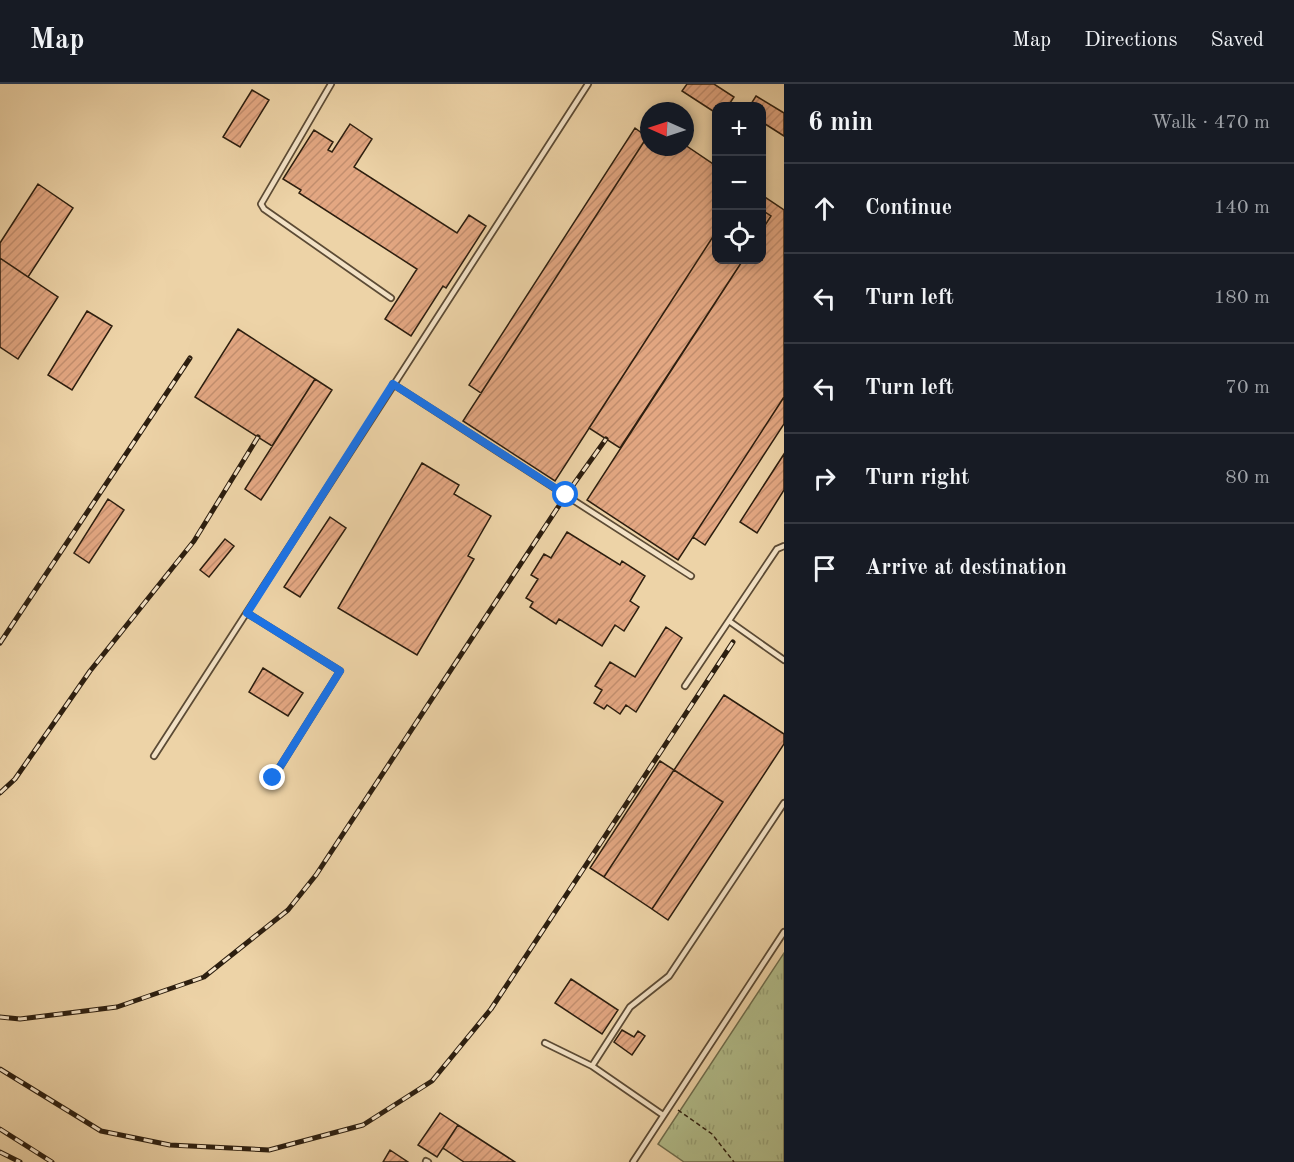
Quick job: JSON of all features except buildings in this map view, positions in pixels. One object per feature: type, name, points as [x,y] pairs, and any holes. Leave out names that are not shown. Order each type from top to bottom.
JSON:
[{"type":"lane","points":[[331,84],[262,198],[261,204],[264,209],[390,297]]},
{"type":"lane","points":[[154,756],[588,84]]},
{"type":"lane","points":[[393,384],[691,576]]},
{"type":"lane","points":[[685,686],[777,549],[784,546]]},
{"type":"lane","points":[[247,613],[340,671],[273,778]]},
{"type":"lane","points":[[729,621],[784,660]]},
{"type":"lane","points":[[592,1066],[630,1007],[669,976],[784,803]]},
{"type":"lane","points":[[633,1162],[784,932]]},
{"type":"lane","points":[[545,1043],[592,1066],[663,1115]]},
{"type":"path","points":[[671,1105],[712,1134],[734,1162]]},
{"type":"green space","points":[[784,953],[784,1162],[684,1162],[658,1144]]},
{"type":"railway","points":[[0,643],[190,358]]},
{"type":"railway","points":[[0,793],[15,779],[90,671],[194,541],[258,437]]},
{"type":"railway","points":[[0,1017],[20,1019],[117,1007],[204,977],[288,910],[316,875],[566,495],[606,439]]},
{"type":"railway","points":[[0,1069],[101,1131],[170,1145],[269,1150],[363,1125],[432,1081],[491,1009],[733,642]]},
{"type":"railway","points":[[0,1129],[52,1162]]},
{"type":"railway","points":[[0,1152],[20,1162]]},
{"type":"route","points":[[273,778],[340,671],[247,613],[393,384],[566,495]]}]
